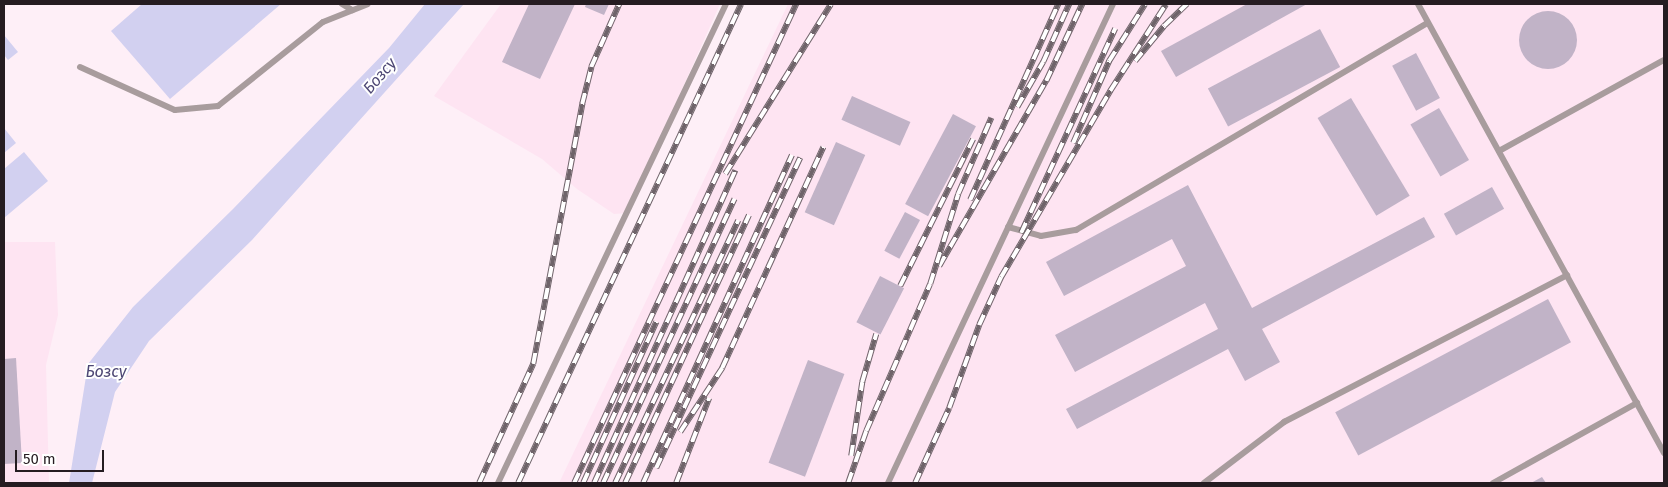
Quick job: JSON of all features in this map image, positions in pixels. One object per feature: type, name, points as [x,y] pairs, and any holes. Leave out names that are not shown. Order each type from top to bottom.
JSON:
[{"type":"lane","points":[[342,4],[352,10]]},
{"type":"lane","points":[[80,67],[175,110],[218,106],[323,22],[368,4]]},
{"type":"lane","points":[[498,483],[726,4]]},
{"type":"lane","points":[[888,483],[1113,4]]},
{"type":"lane","points":[[1418,4],[1664,453]]},
{"type":"lane","points":[[1008,227],[1041,236],[1076,230],[1428,23]]},
{"type":"lane","points":[[1499,151],[1664,60]]},
{"type":"lane","points":[[1204,483],[1284,422],[1567,275]]},
{"type":"lane","points":[[1494,483],[1637,403]]},
{"type":"shaded area","points":[[501,4],[720,4],[627,213],[614,214],[577,189],[542,159],[434,96]]},
{"type":"shaded area","points":[[788,4],[1664,4],[1664,483],[559,483]]},
{"type":"shaded area","points":[[4,242],[55,242],[58,315],[46,365],[49,483],[4,483]]},
{"type":"water","points":[[142,4],[281,4],[170,99],[111,31]]},
{"type":"water","name":"Бозсу","points":[[425,4],[464,4],[252,240],[149,341],[115,392],[92,483],[69,483],[88,364],[133,307],[233,209],[389,48]]},
{"type":"water","points":[[4,35],[18,52],[8,60],[4,55]]},
{"type":"water","points":[[4,128],[16,143],[4,153]]},
{"type":"water","points":[[24,152],[48,181],[4,218],[4,169]]},
{"type":"building","points":[[529,4],[575,4],[540,79],[502,62]]},
{"type":"building","points":[[586,4],[609,4],[604,15],[585,7]]},
{"type":"building","points":[[1247,4],[1307,4],[1176,77],[1161,51]]},
{"type":"building","points":[[1542,11],[1554,11],[1569,19],[1577,34],[1577,46],[1569,61],[1554,69],[1542,69],[1527,61],[1519,46],[1519,34],[1527,19]]},
{"type":"building","points":[[1320,29],[1340,67],[1228,127],[1208,89]]},
{"type":"building","points":[[1416,53],[1440,98],[1416,111],[1392,66]]},
{"type":"building","points":[[852,96],[910,122],[900,146],[841,120]]},
{"type":"building","points":[[1351,98],[1410,196],[1376,216],[1318,118]]},
{"type":"building","points":[[1439,108],[1469,160],[1440,176],[1410,124]]},
{"type":"building","points":[[953,114],[976,126],[928,216],[905,204]]},
{"type":"building","points":[[836,142],[865,155],[834,225],[805,212]]},
{"type":"building","points":[[1188,185],[1252,308],[1424,217],[1435,237],[1262,329],[1280,362],[1245,381],[1228,349],[1077,429],[1066,409],[1218,329],[1205,303],[1075,372],[1055,335],[1186,266],[1172,239],[1064,296],[1046,262]]},
{"type":"building","points":[[1492,187],[1504,209],[1456,236],[1444,214]]},
{"type":"building","points":[[905,212],[920,220],[899,259],[884,251]]},
{"type":"building","points":[[880,276],[904,288],[880,335],[856,322]]},
{"type":"building","points":[[1548,299],[1571,342],[1358,455],[1335,412]]},
{"type":"building","points":[[16,358],[22,463],[4,464],[4,359]]},
{"type":"building","points":[[808,360],[844,374],[805,477],[769,463]]},
{"type":"building","points":[[1542,477],[1546,483],[1531,483]]},
{"type":"railway","points":[[479,483],[533,364],[582,104],[591,67],[619,4]]},
{"type":"railway","points":[[518,483],[741,4]]},
{"type":"railway","points":[[574,483],[796,4]]},
{"type":"railway","points":[[725,174],[831,4]]},
{"type":"railway","points":[[970,200],[1058,4]]},
{"type":"railway","points":[[1017,107],[1043,62],[1069,4]]},
{"type":"railway","points":[[939,266],[1046,81],[1082,4]]},
{"type":"railway","points":[[1073,143],[1109,61],[1145,4]]},
{"type":"railway","points":[[915,483],[949,408],[979,325],[1001,277],[1110,91],[1166,4]]},
{"type":"railway","points":[[1135,61],[1164,26],[1187,4]]},
{"type":"railway","points":[[1021,233],[1115,29]]},
{"type":"railway","points":[[848,483],[866,431],[930,284],[958,194],[991,118]]},
{"type":"railway","points":[[900,286],[973,139]]},
{"type":"railway","points":[[680,432],[722,368],[823,147]]},
{"type":"railway","points":[[643,483],[792,155]]},
{"type":"railway","points":[[656,468],[800,158]]},
{"type":"railway","points":[[594,483],[735,170]]},
{"type":"railway","points":[[603,483],[734,199]]},
{"type":"railway","points":[[625,483],[749,215]]},
{"type":"railway","points":[[615,483],[738,220]]},
{"type":"railway","points":[[583,483],[656,322]]},
{"type":"railway","points":[[851,456],[862,382],[876,334]]},
{"type":"railway","points":[[676,483],[709,398]]}]
